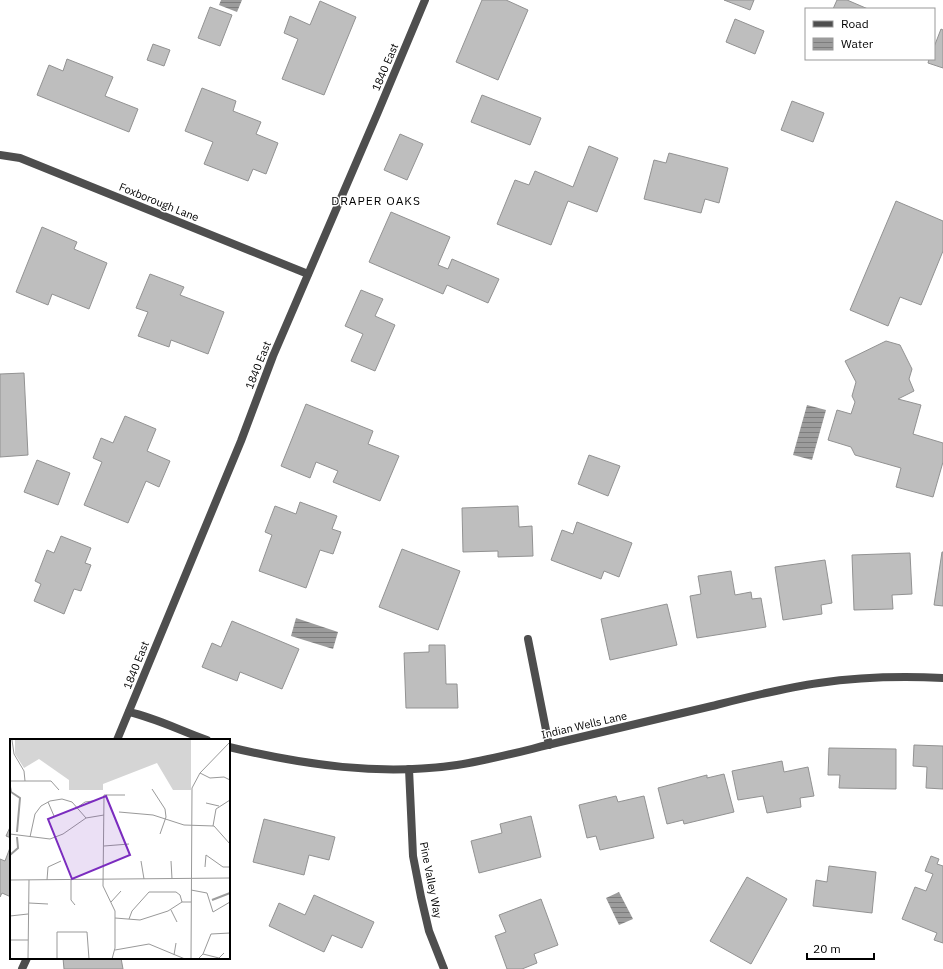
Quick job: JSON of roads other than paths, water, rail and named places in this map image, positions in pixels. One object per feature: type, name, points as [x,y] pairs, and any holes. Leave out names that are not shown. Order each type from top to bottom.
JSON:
[{"type":"street","name":"1840 East","points":[[117,739],[308,274],[425,0]]},
{"type":"street","name":"Foxborough Lane","points":[[0,155],[20,158],[308,274]]},
{"type":"street","points":[[528,639],[549,745]]},
{"type":"street","name":"Indian Wells Lane","points":[[230,747],[276,758],[367,769],[409,769],[456,765],[503,756],[771,692],[819,683],[873,677],[943,678]]},
{"type":"street","points":[[129,712],[144,716],[182,732],[204,739]]},
{"type":"street","name":"Pine Valley Way","points":[[409,769],[413,856],[420,897],[444,969]]},
{"type":"street","points":[[22,969],[27,959]]},
{"type":"water","points":[[221,0],[242,0],[237,12],[219,5]]},
{"type":"water","points":[[807,405],[826,410],[812,460],[793,455]]},
{"type":"water","points":[[296,618],[338,632],[333,649],[291,636]]},
{"type":"water","points":[[619,892],[633,919],[619,925],[606,898]]},
{"type":"district","name":"DRAPER OAKS","points":[[376,201]]}]
